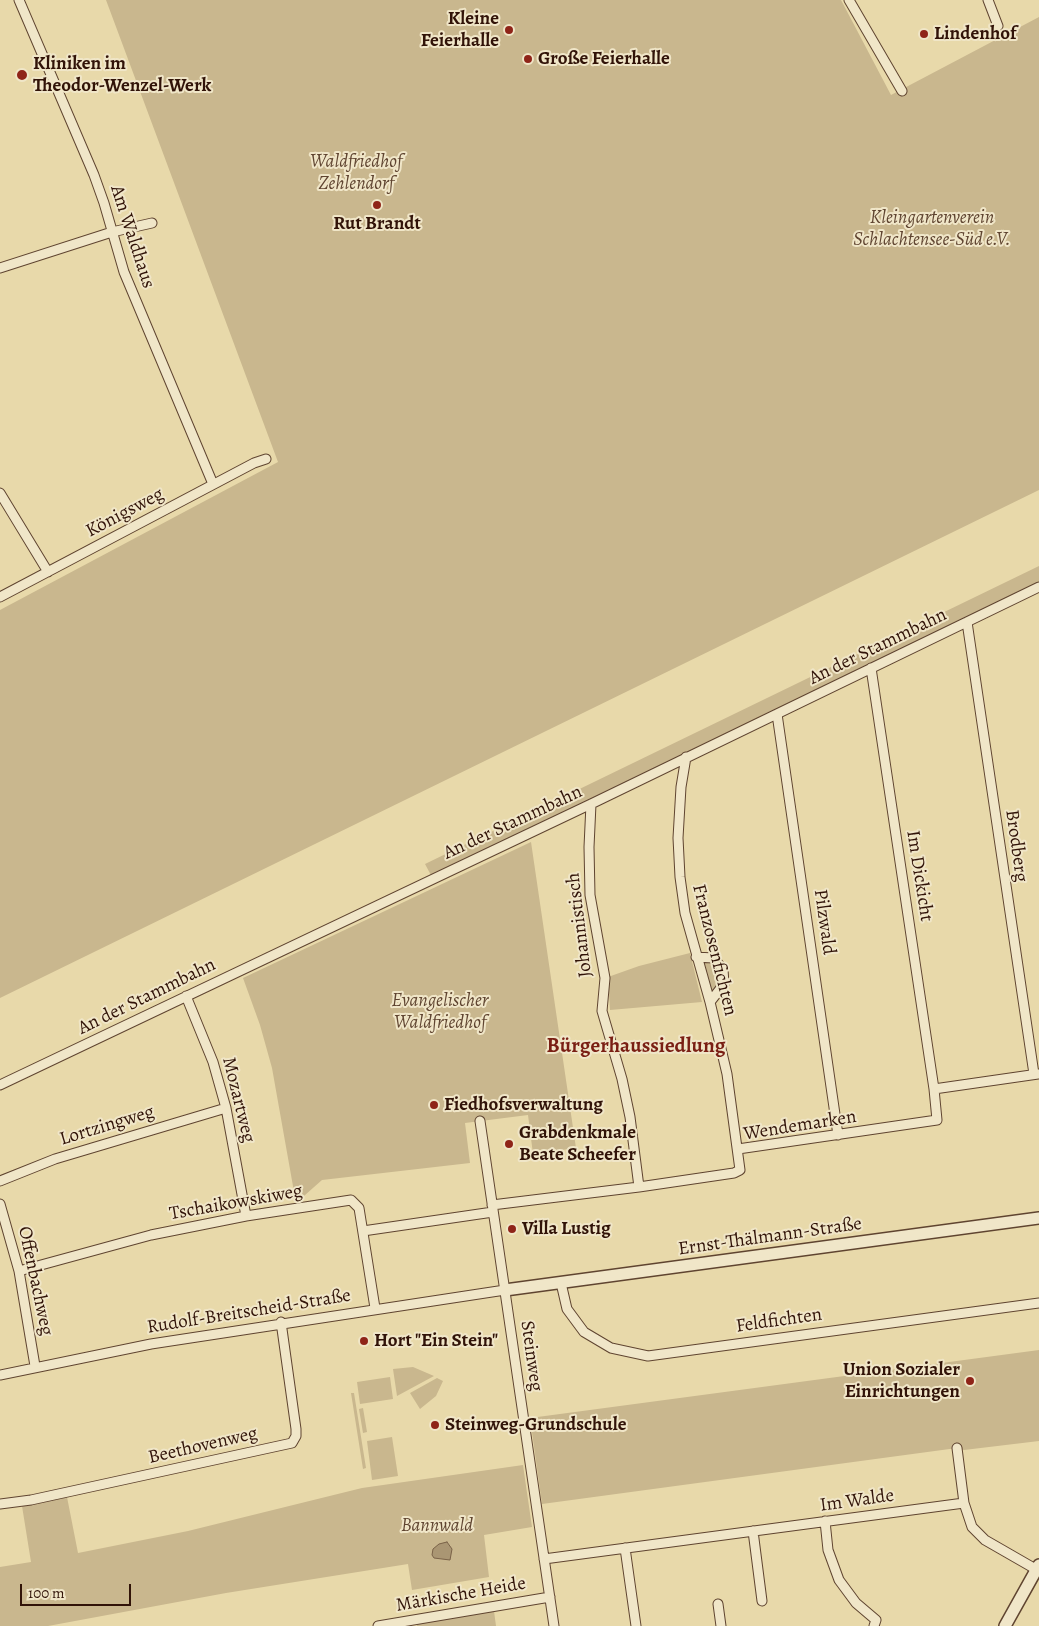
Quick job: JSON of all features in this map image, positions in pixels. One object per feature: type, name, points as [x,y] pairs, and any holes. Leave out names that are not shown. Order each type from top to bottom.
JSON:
[{"type":"street","name":"Am Waldhaus","points":[[19,0],[94,175],[124,272],[213,484]]},
{"type":"street","points":[[849,0],[902,91]]},
{"type":"street","points":[[988,0],[998,26]]},
{"type":"street","points":[[0,268],[112,232],[152,223]]},
{"type":"street","name":"Königsweg","points":[[0,597],[213,484],[254,463],[266,459]]},
{"type":"street","points":[[0,493],[48,572]]},
{"type":"street","name":"An der Stammbahn","points":[[0,1085],[591,804],[1039,587]]},
{"type":"street","name":"Brodberg","points":[[967,622],[1036,1074]]},
{"type":"street","name":"Im Dickicht","points":[[871,668],[934,1089]]},
{"type":"street","name":"Pilzwald","points":[[777,714],[838,1135]]},
{"type":"street","name":"Franzosenfichten","points":[[686,757],[681,787],[678,838],[680,876],[685,913],[710,1002],[727,1074],[738,1149]]},
{"type":"street","name":"Johannistisch","points":[[591,804],[588,847],[590,896],[605,978],[602,1011],[622,1079],[630,1117],[639,1187]]},
{"type":"street","points":[[696,957],[713,958],[723,969],[724,984],[710,1002]]},
{"type":"street","name":"Mozartweg","points":[[186,996],[213,1062],[226,1108],[246,1216]]},
{"type":"street","points":[[934,1089],[1036,1074]]},
{"type":"street","name":"Wendemarken","points":[[363,1231],[493,1209],[738,1172],[741,1164],[738,1149],[937,1120],[934,1089]]},
{"type":"street","name":"Lortzingweg","points":[[0,1181],[64,1156],[226,1108]]},
{"type":"street","name":"Steinweg","points":[[480,1121],[554,1626]]},
{"type":"street","name":"Tschaikowskiweg","points":[[19,1271],[151,1236],[246,1216],[351,1200],[359,1208],[375,1308]]},
{"type":"street","name":"Offenbachweg","points":[[0,1204],[19,1271],[35,1366]]},
{"type":"street","name":"Ernst-Thälmann-Straße","points":[[505,1290],[1039,1218]]},
{"type":"street","name":"Feldfichten","points":[[561,1283],[567,1309],[584,1332],[611,1348],[648,1356],[1039,1302]]},
{"type":"street","name":"Rudolf-Breitscheid-Straße","points":[[0,1375],[99,1353],[281,1322],[505,1290]]},
{"type":"street","name":"Beethovenweg","points":[[0,1504],[31,1500],[292,1443],[296,1436],[296,1429],[281,1322]]},
{"type":"street","points":[[957,1448],[964,1503],[969,1521],[978,1534],[1038,1569],[1005,1626]]},
{"type":"street","name":"Im Walde","points":[[544,1560],[964,1503]]},
{"type":"street","points":[[825,1521],[828,1550],[839,1580],[856,1603],[875,1623]]},
{"type":"street","points":[[753,1531],[762,1600]]},
{"type":"street","points":[[625,1548],[636,1626]]},
{"type":"street","name":"Märkische Heide","points":[[378,1626],[550,1597]]},
{"type":"street","points":[[718,1604],[721,1626]]},
{"type":"green space","points":[[106,0],[841,0],[891,95],[1039,17],[1039,490],[0,998],[0,610],[278,462]]},
{"type":"green space","points":[[1039,566],[1039,587],[433,879],[425,864]]},
{"type":"green space","name":"Evangelischer Waldfriedhof","points":[[531,842],[576,1148],[533,1154],[528,1115],[465,1123],[470,1163],[322,1180],[296,1203],[272,1068],[260,1025],[243,978]]},
{"type":"green space","points":[[690,953],[702,1002],[610,1010],[608,977],[639,966]]},
{"type":"green space","points":[[702,958],[710,958],[720,970],[722,981],[713,994]]},
{"type":"green space","points":[[1039,1350],[1039,1441],[964,1450],[957,1448],[542,1504],[530,1418]]},
{"type":"green space","points":[[413,1367],[434,1376],[397,1396],[393,1369]]},
{"type":"green space","points":[[390,1377],[393,1399],[360,1404],[357,1382]]},
{"type":"green space","points":[[437,1378],[443,1381],[436,1396],[420,1409],[410,1393]]},
{"type":"green space","points":[[351,1393],[354,1393],[366,1468],[363,1469]]},
{"type":"green space","points":[[363,1408],[367,1432],[363,1433],[359,1409]]},
{"type":"green space","points":[[392,1437],[398,1476],[372,1480],[367,1441]]},
{"type":"green space","name":"Bannwald","points":[[523,1465],[532,1527],[484,1535],[489,1577],[412,1590],[408,1564],[226,1593],[48,1626],[0,1626],[0,1567],[31,1562],[22,1506],[67,1497],[78,1553],[188,1531],[362,1488]]},
{"type":"green space","points":[[494,1611],[496,1626],[417,1626],[417,1624]]},
{"type":"shaded area","points":[[447,1542],[452,1549],[450,1560],[434,1558],[432,1555],[433,1549],[439,1544]]},
{"type":"place","name":"Kleine Feierhalle","points":[[509,30]]},
{"type":"place","name":"Lindenhof","points":[[924,34]]},
{"type":"place","name":"Große Feierhalle","points":[[528,59]]},
{"type":"place","name":"Kliniken im Theodor-Wenzel-Werk","points":[[22,75]]},
{"type":"place","name":"Rut Brandt","points":[[377,205]]},
{"type":"place","name":"Fiedhofsverwaltung","points":[[434,1105]]},
{"type":"place","name":"Grabdenkmale Beate Scheefer","points":[[509,1144]]},
{"type":"place","name":"Villa Lustig","points":[[512,1229]]},
{"type":"place","name":"Hort \"Ein Stein\"","points":[[364,1341]]},
{"type":"place","name":"Union Sozialer Einrichtungen","points":[[970,1381]]},
{"type":"place","name":"Steinweg-Grundschule","points":[[435,1425]]},
{"type":"district","name":"Bürgerhaussiedlung","points":[[636,1047]]},
{"type":"park label","name":"Waldfriedhof Zehlendorf","points":[[356,173]]},
{"type":"park label","name":"Kleingartenverein Schlachtensee-Süd e.V.","points":[[932,229]]}]
